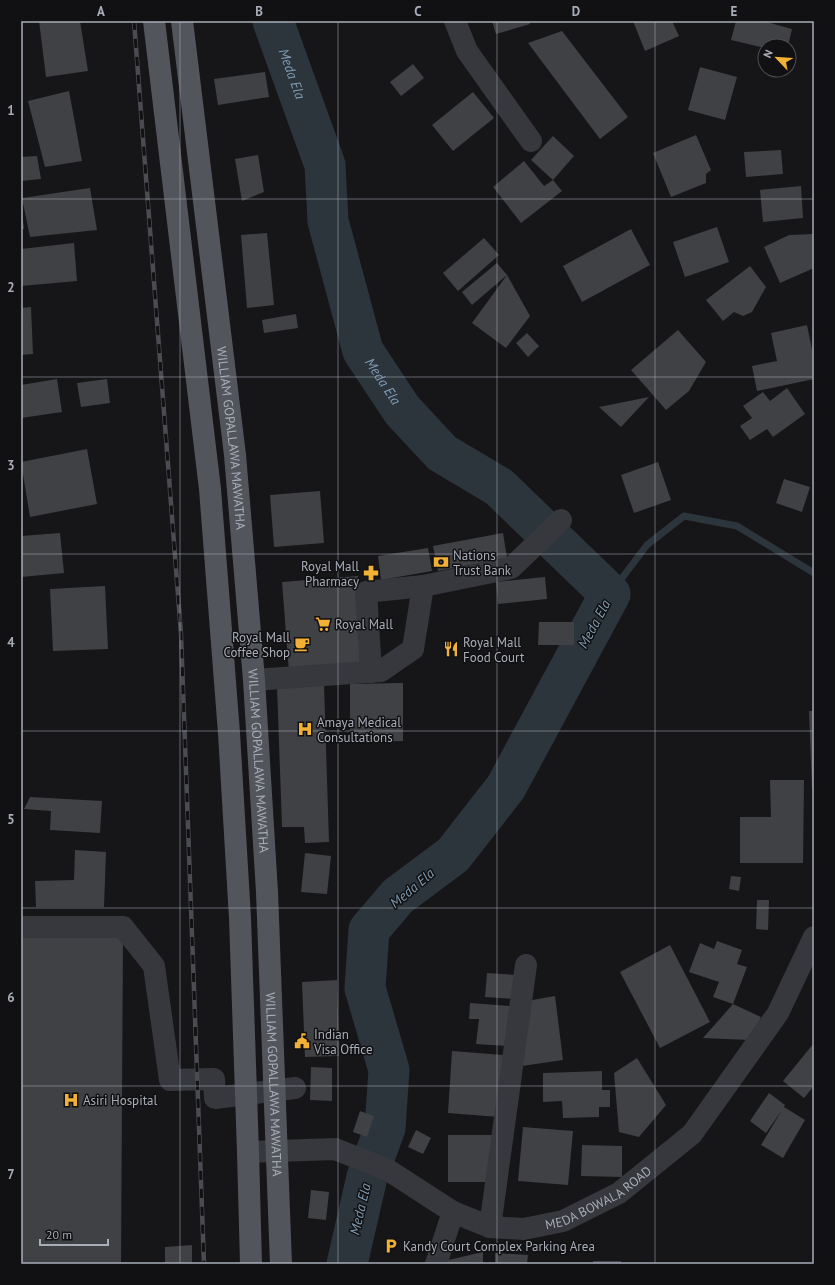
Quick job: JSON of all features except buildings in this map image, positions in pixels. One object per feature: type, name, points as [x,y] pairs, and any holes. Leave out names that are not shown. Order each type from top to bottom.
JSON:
[{"type":"main road","name":"WILLIAM GOPALLAWA MAWATHA","points":[[154,21],[210,489],[229,733],[240,911],[251,1264]]},
{"type":"main road","name":"WILLIAM GOPALLAWA MAWATHA","points":[[182,21],[235,455],[254,680],[267,892],[278,1151],[281,1264]]},
{"type":"street","points":[[455,21],[467,51],[531,141]]},
{"type":"street","points":[[371,672],[366,592],[423,586],[511,568],[562,520]]},
{"type":"street","points":[[254,680],[381,671],[413,649],[423,586]]},
{"type":"street","points":[[21,927],[123,927],[154,966],[170,1080],[214,1079],[215,1098],[295,1088]]},
{"type":"street","name":"MEDA BOWALA ROAD","points":[[248,1152],[335,1149],[388,1170],[453,1212],[490,1227],[524,1229],[563,1221],[618,1193],[692,1134],[778,1013],[814,938]]},
{"type":"street","points":[[490,1227],[526,965]]},
{"type":"street","points":[[436,1264],[453,1212]]},
{"type":"waterway","name":"Meda Ela","points":[[273,21],[325,165],[328,221],[363,351],[402,410],[442,453],[499,487],[610,594],[506,787],[453,855],[398,896],[369,930],[365,988],[389,1070],[385,1128],[367,1177],[347,1264]]},
{"type":"waterway","points":[[610,594],[647,545],[684,516],[737,526],[814,573]]},
{"type":"railway","points":[[134,21],[181,634],[204,1264]]},
{"type":"place","name":"Nations Trust Bank","points":[[441,562]]},
{"type":"place","name":"Royal Mall Pharmacy","points":[[371,573]]},
{"type":"place","name":"Royal Mall","points":[[323,624]]},
{"type":"place","name":"Royal Mall Coffee Shop","points":[[302,644]]},
{"type":"place","name":"Royal Mall Food Court","points":[[451,649]]},
{"type":"place","name":"Amaya Medical Consultations","points":[[305,729]]},
{"type":"place","name":"Indian Visa Office","points":[[302,1041]]},
{"type":"place","name":"Asiri Hospital","points":[[71,1100]]},
{"type":"place","name":"Kandy Court Complex Parking Area","points":[[391,1246]]}]
